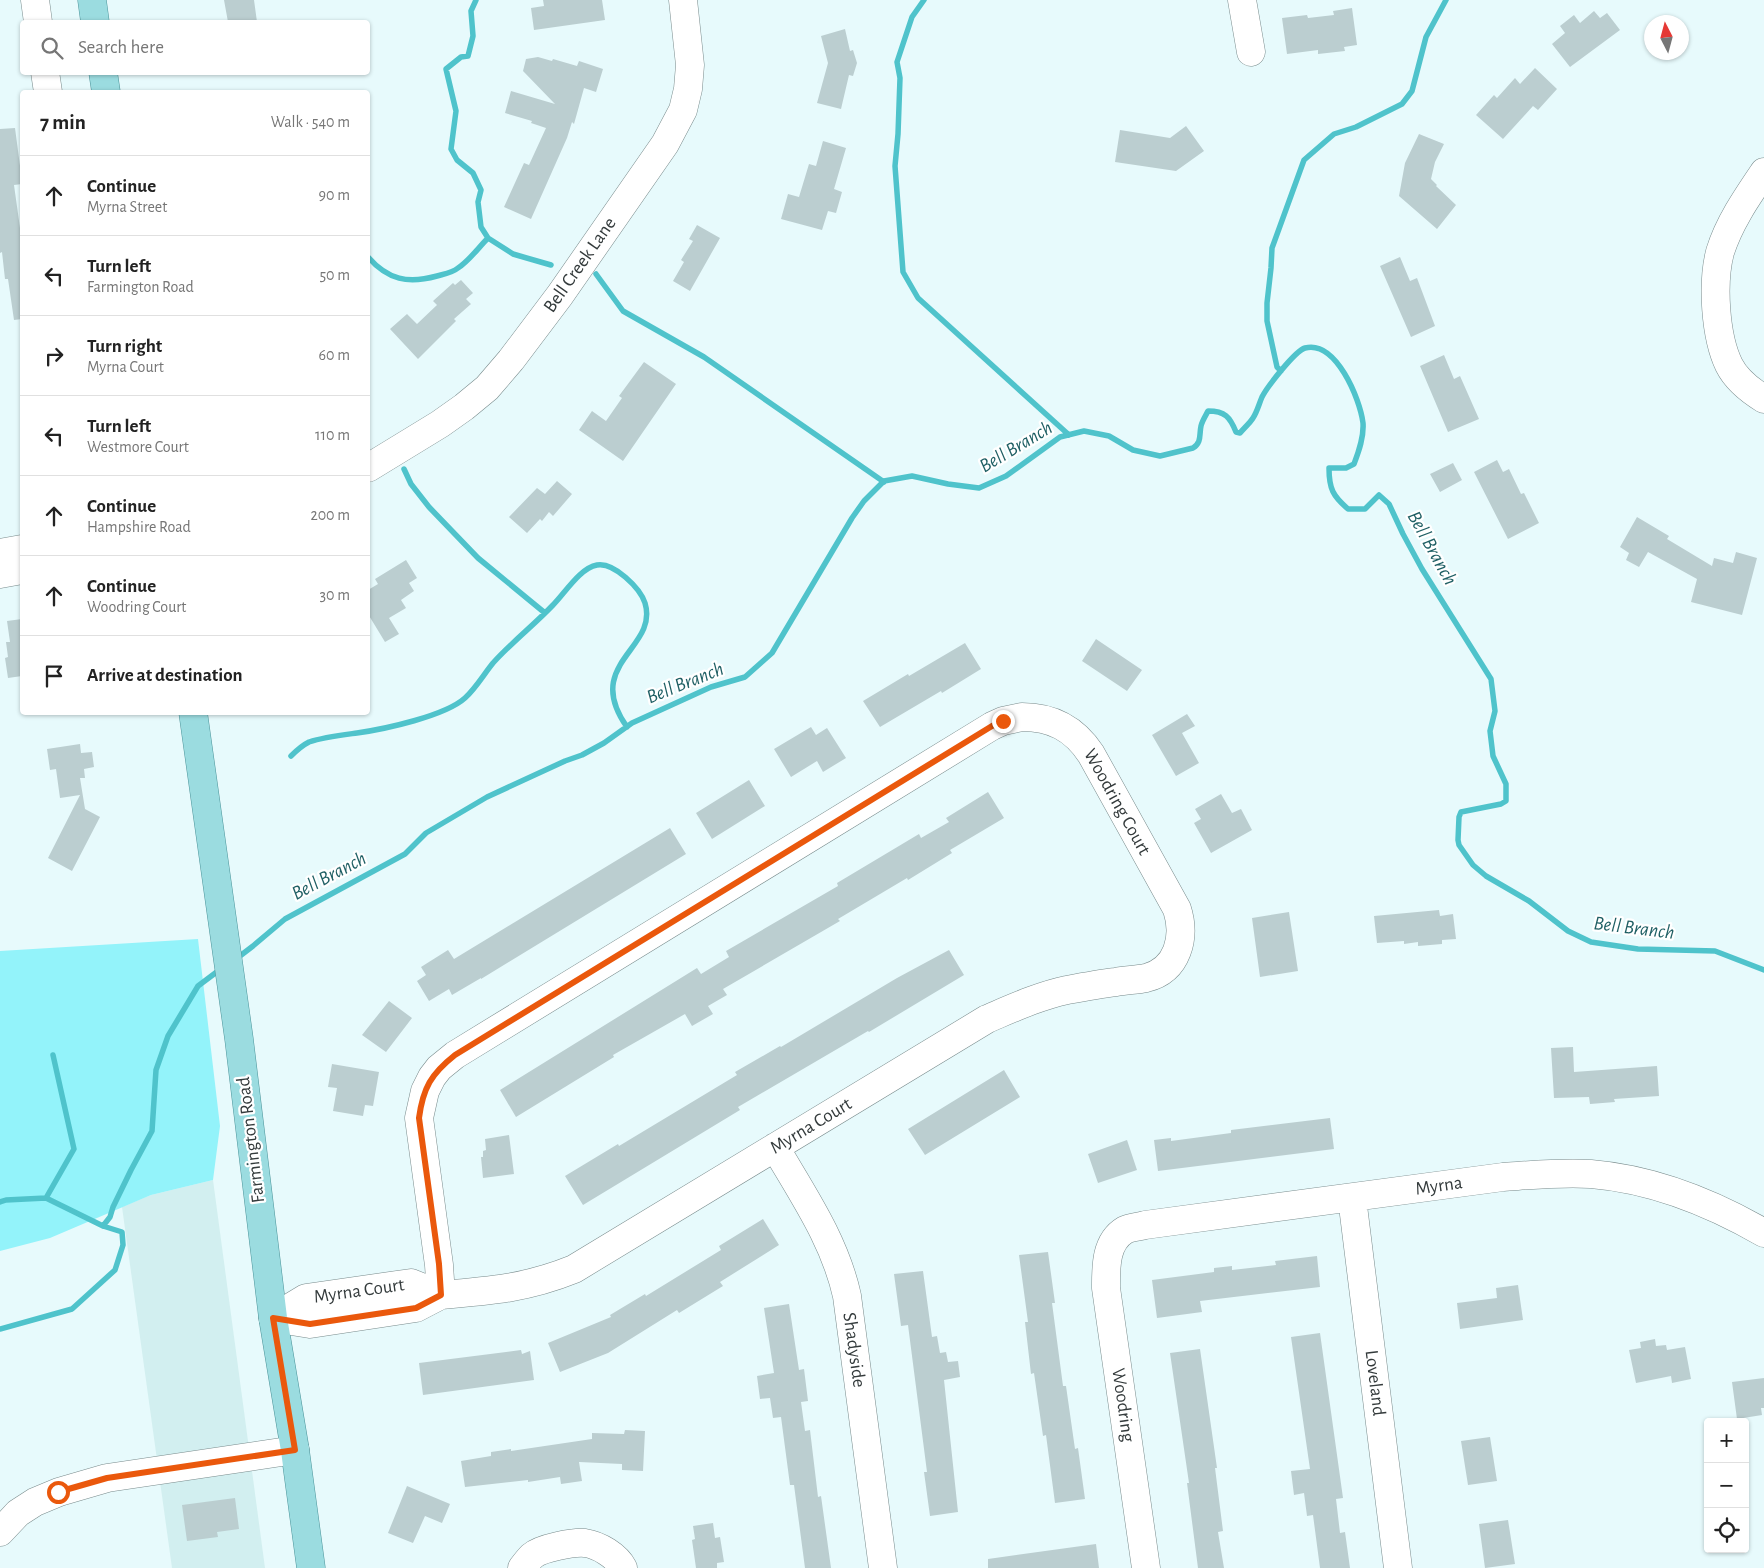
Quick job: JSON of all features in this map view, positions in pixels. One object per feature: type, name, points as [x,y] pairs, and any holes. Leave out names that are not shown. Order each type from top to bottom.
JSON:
[{"type":"main road","points":[[92,0],[96,20]]},
{"type":"main road","points":[[103,75],[106,90]]},
{"type":"main road","name":"Farmington Road","points":[[194,715],[239,1039],[273,1318],[295,1450],[311,1568]]},
{"type":"street","points":[[35,0],[38,20]]},
{"type":"street","name":"Bell Creek Lane","points":[[370,467],[464,408],[486,388],[511,360],[560,296],[665,144],[683,110],[688,89],[690,65],[683,0]]},
{"type":"street","points":[[1242,0],[1250,52]]},
{"type":"street","points":[[46,75],[48,90]]},
{"type":"street","points":[[1764,172],[1745,200],[1732,225],[1721,250],[1715,279],[1716,308],[1720,333],[1729,364],[1744,384],[1764,399]]},
{"type":"street","points":[[0,553],[20,549]]},
{"type":"street","points":[[0,574],[20,570]]},
{"type":"street","name":"Woodring Court","points":[[441,1295],[439,1264],[419,1118],[424,1091],[439,1068],[455,1055],[492,1032],[992,726],[1003,721],[1022,717],[1045,718],[1061,725],[1076,735],[1091,754],[1177,909],[1182,931],[1177,952]]},
{"type":"street","name":"Myrna Court","points":[[273,1318],[310,1324],[416,1308],[441,1295],[501,1290],[531,1284],[574,1269],[987,1019],[1021,1005],[1064,991],[1147,978],[1164,968],[1177,952]]},
{"type":"street","name":"Shadyside","points":[[775,1147],[829,1240],[843,1276],[883,1568]]},
{"type":"street","name":"Myrna","points":[[1112,1243],[1119,1234],[1145,1225],[1503,1177],[1550,1173],[1591,1174],[1630,1180],[1668,1191],[1743,1221],[1764,1233]]},
{"type":"street","name":"Loveland","points":[[1352,1198],[1398,1568]]},
{"type":"street","name":"Woodring","points":[[1112,1243],[1106,1266],[1106,1288],[1146,1568]]},
{"type":"street","points":[[0,1532],[18,1513],[35,1502],[58,1492],[99,1480],[206,1462],[295,1450]]},
{"type":"street","points":[[522,1568],[533,1555],[549,1548],[584,1543],[601,1547],[621,1564],[623,1568]]},
{"type":"shaded area","points":[[198,939],[220,1126],[213,1180],[151,1195],[50,1238],[0,1251],[0,951]]},
{"type":"shaded area","points":[[213,1180],[265,1568],[172,1568],[122,1207],[151,1195]]},
{"type":"building","points":[[224,0],[254,0],[257,20],[228,20]]},
{"type":"building","points":[[543,0],[602,0],[605,20],[534,30],[531,8],[544,6]]},
{"type":"building","points":[[1352,8],[1357,45],[1344,47],[1345,51],[1318,54],[1318,50],[1287,54],[1282,18],[1307,15],[1308,18],[1334,15],[1333,11]]},
{"type":"building","points":[[1594,11],[1600,18],[1607,13],[1620,30],[1570,67],[1552,44],[1565,33],[1560,26],[1574,15],[1580,23]]},
{"type":"building","points":[[845,29],[850,51],[853,50],[857,63],[853,76],[849,75],[841,109],[817,103],[828,63],[821,36]]},
{"type":"building","points":[[538,57],[577,66],[579,61],[603,69],[596,92],[584,88],[574,124],[572,122],[567,138],[531,219],[504,207],[524,163],[529,165],[546,128],[531,123],[532,121],[505,113],[511,91],[555,104],[523,71],[526,59]]},
{"type":"building","points":[[1535,68],[1557,89],[1538,110],[1533,106],[1503,139],[1476,115],[1494,95],[1497,98],[1515,78],[1520,84]]},
{"type":"building","points":[[1186,126],[1204,151],[1176,171],[1115,162],[1120,130],[1170,138]]},
{"type":"building","points":[[15,128],[20,166],[20,184],[14,185],[20,228],[20,319],[14,320],[8,279],[5,279],[2,252],[0,253],[0,129]]},
{"type":"building","points":[[1419,134],[1444,144],[1435,162],[1431,179],[1456,205],[1437,229],[1399,196],[1405,163]]},
{"type":"building","points":[[823,141],[846,148],[834,189],[842,192],[836,213],[828,211],[822,230],[781,219],[788,194],[799,197],[809,164],[816,166]]},
{"type":"building","points":[[697,225],[720,238],[690,291],[673,281],[684,262],[681,260],[693,241],[689,239]]},
{"type":"building","points":[[1400,257],[1410,281],[1417,278],[1435,326],[1411,337],[1380,266]]},
{"type":"building","points":[[461,280],[473,293],[466,299],[471,304],[454,319],[456,321],[418,359],[390,329],[407,314],[417,324],[437,305],[433,301],[453,283],[455,285]]},
{"type":"building","points":[[1444,355],[1454,379],[1460,376],[1479,419],[1448,432],[1420,366]]},
{"type":"building","points":[[644,362],[676,384],[623,461],[579,430],[592,411],[606,421],[622,398],[619,396]]},
{"type":"building","points":[[1497,460],[1503,472],[1509,469],[1521,494],[1524,493],[1539,523],[1508,539],[1474,472]]},
{"type":"building","points":[[1453,463],[1462,480],[1440,492],[1430,474]]},
{"type":"building","points":[[557,481],[572,494],[553,516],[549,512],[542,521],[540,519],[527,533],[509,517],[537,488],[545,494]]},
{"type":"building","points":[[1637,517],[1669,536],[1667,539],[1712,566],[1714,558],[1733,563],[1736,552],[1757,558],[1742,615],[1691,602],[1697,579],[1648,552],[1639,567],[1626,560],[1629,553],[1620,547]]},
{"type":"building","points":[[406,560],[417,578],[409,583],[414,591],[401,600],[406,608],[389,618],[399,634],[385,642],[370,617],[370,589],[378,584],[375,579]]},
{"type":"building","points":[[20,619],[20,676],[8,678],[5,658],[8,657],[6,642],[10,642],[7,621]]},
{"type":"building","points":[[1096,639],[1142,670],[1127,691],[1082,661]]},
{"type":"building","points":[[965,643],[981,669],[880,727],[863,701]]},
{"type":"building","points":[[1187,714],[1195,726],[1182,733],[1199,763],[1176,776],[1152,735]]},
{"type":"building","points":[[811,727],[816,735],[827,728],[846,758],[823,772],[817,761],[791,777],[774,749]]},
{"type":"building","points":[[80,744],[81,753],[92,752],[94,767],[84,769],[85,778],[80,778],[85,809],[100,817],[72,871],[48,858],[80,795],[60,798],[56,769],[50,770],[47,749]]},
{"type":"building","points":[[749,780],[765,806],[712,839],[696,813]]},
{"type":"building","points":[[988,792],[1004,818],[950,850],[952,853],[908,880],[907,878],[838,919],[840,921],[723,989],[727,995],[708,1006],[713,1014],[692,1026],[685,1014],[613,1055],[614,1057],[516,1117],[500,1090],[697,968],[701,974],[729,957],[726,951],[838,886],[837,883],[919,834],[921,838],[949,822],[946,818]]},
{"type":"building","points":[[1221,794],[1232,813],[1241,809],[1252,830],[1211,853],[1194,823],[1201,819],[1195,809]]},
{"type":"building","points":[[670,828],[686,854],[481,979],[452,995],[449,989],[429,1001],[417,981],[426,975],[421,967],[448,950],[454,959]]},
{"type":"building","points":[[1439,910],[1440,916],[1453,914],[1456,939],[1442,940],[1442,944],[1418,946],[1418,942],[1404,944],[1404,941],[1377,943],[1374,916]]},
{"type":"building","points":[[1289,912],[1298,971],[1260,977],[1252,918]]},
{"type":"building","points":[[949,950],[964,975],[738,1107],[740,1110],[583,1205],[565,1176],[737,1075],[735,1072]]},
{"type":"building","points":[[389,1001],[412,1018],[386,1052],[362,1035]]},
{"type":"building","points":[[1573,1047],[1574,1072],[1657,1066],[1659,1096],[1614,1099],[1615,1102],[1590,1104],[1589,1097],[1554,1098],[1551,1048]]},
{"type":"building","points":[[332,1064],[379,1072],[373,1106],[365,1105],[363,1116],[333,1111],[337,1088],[328,1087]]},
{"type":"building","points":[[1004,1070],[1020,1097],[925,1155],[908,1129]]},
{"type":"building","points":[[1330,1118],[1334,1149],[1158,1171],[1154,1140],[1171,1138],[1171,1141],[1231,1133],[1231,1130]]},
{"type":"building","points":[[509,1135],[514,1174],[483,1178],[481,1157],[483,1157],[483,1151],[486,1150],[485,1139]]},
{"type":"building","points":[[1127,1140],[1137,1170],[1098,1183],[1088,1154]]},
{"type":"building","points":[[763,1219],[779,1245],[720,1282],[723,1286],[679,1313],[677,1310],[608,1353],[560,1372],[548,1343],[611,1317],[610,1315],[645,1294],[646,1296],[721,1250],[719,1246]]},
{"type":"building","points":[[1048,1252],[1055,1303],[1052,1303],[1063,1386],[1066,1386],[1075,1449],[1078,1448],[1085,1499],[1055,1503],[1046,1435],[1043,1436],[1034,1373],[1031,1374],[1025,1322],[1028,1322],[1019,1255]]},
{"type":"building","points":[[1317,1256],[1320,1287],[1200,1301],[1202,1312],[1157,1318],[1152,1280],[1214,1272],[1214,1268],[1232,1266],[1232,1270],[1276,1265],[1275,1261]]},
{"type":"building","points":[[923,1271],[932,1337],[937,1336],[940,1353],[946,1352],[948,1362],[958,1361],[960,1377],[944,1380],[958,1512],[930,1516],[924,1472],[927,1472],[908,1325],[901,1326],[894,1274]]},
{"type":"building","points":[[1518,1285],[1523,1320],[1460,1329],[1457,1303],[1497,1298],[1496,1288]]},
{"type":"building","points":[[789,1304],[799,1370],[804,1369],[808,1401],[801,1402],[805,1431],[810,1430],[818,1497],[821,1496],[831,1568],[805,1568],[794,1485],[790,1485],[781,1417],[773,1418],[770,1398],[760,1399],[757,1376],[774,1373],[764,1308]]},
{"type":"building","points":[[1320,1333],[1343,1498],[1336,1499],[1340,1533],[1345,1532],[1350,1568],[1320,1568],[1313,1515],[1307,1516],[1304,1493],[1294,1495],[1291,1471],[1310,1469],[1291,1337]]},
{"type":"building","points":[[1655,1339],[1656,1346],[1666,1345],[1667,1350],[1685,1347],[1691,1379],[1672,1383],[1671,1376],[1636,1383],[1629,1350],[1641,1348],[1640,1342]]},
{"type":"building","points":[[1200,1349],[1217,1468],[1215,1468],[1223,1531],[1218,1532],[1224,1568],[1198,1568],[1187,1483],[1189,1483],[1170,1353]]},
{"type":"building","points":[[521,1350],[522,1354],[530,1351],[534,1380],[423,1395],[419,1363]]},
{"type":"building","points":[[1764,1378],[1764,1408],[1761,1408],[1762,1415],[1737,1418],[1732,1382]]},
{"type":"building","points":[[625,1430],[645,1431],[643,1471],[622,1470],[622,1464],[579,1462],[582,1481],[561,1484],[560,1477],[528,1482],[528,1480],[465,1487],[461,1461],[491,1456],[491,1452],[511,1449],[511,1451],[592,1439],[592,1433],[624,1434]]},
{"type":"building","points":[[1490,1437],[1497,1481],[1468,1485],[1461,1441]]},
{"type":"building","points":[[407,1486],[450,1504],[442,1523],[425,1516],[413,1543],[388,1533]]},
{"type":"building","points":[[235,1498],[239,1529],[217,1532],[218,1537],[187,1541],[182,1505]]},
{"type":"building","points":[[1508,1520],[1515,1564],[1485,1568],[1479,1524]]},
{"type":"building","points":[[713,1523],[715,1538],[720,1537],[724,1562],[717,1563],[717,1568],[696,1568],[692,1540],[695,1539],[693,1526]]},
{"type":"building","points":[[1096,1544],[1099,1568],[988,1568],[988,1559]]},
{"type":"waterway","points":[[476,0],[471,11],[473,36],[468,56],[461,57],[446,69],[456,111],[451,149],[457,160],[473,173],[481,190],[478,202],[481,227],[488,238],[513,254],[551,265]]},
{"type":"waterway","points":[[924,0],[912,17],[897,62],[900,78],[895,166],[903,272],[918,298],[1069,435]]},
{"type":"waterway","points":[[1281,371],[1277,367],[1267,321],[1272,248],[1304,160],[1334,134],[1356,127],[1402,104],[1412,91],[1426,37],[1446,0]]},
{"type":"waterway","points":[[370,259],[383,271],[391,275],[408,280],[417,280],[456,270],[488,238]]},
{"type":"waterway","points":[[596,274],[623,311],[704,357],[884,482]]},
{"type":"waterway","name":"Bell Branch","points":[[236,959],[285,919],[405,854],[426,833],[487,797],[582,755],[604,743],[632,723],[711,687],[745,677],[772,653],[852,518],[864,501],[884,481],[912,476],[948,484],[979,488],[1006,476],[1060,437],[1084,431],[1109,436],[1133,450],[1160,456],[1193,448],[1199,441],[1202,424],[1208,411],[1219,412],[1226,416],[1236,432],[1240,433],[1253,418],[1265,392],[1288,362],[1305,348],[1316,348],[1327,353],[1344,374],[1352,387],[1363,423],[1362,439],[1354,464],[1346,468],[1329,468],[1333,492],[1348,509],[1365,509],[1379,495],[1389,504],[1422,569],[1491,679],[1495,711],[1490,731],[1493,756],[1506,784],[1506,801],[1501,804],[1461,812],[1459,817],[1459,845],[1473,865],[1486,876],[1529,901],[1568,931],[1591,942],[1638,949],[1715,951],[1764,970]]},
{"type":"waterway","points":[[404,469],[411,484],[429,507],[478,558],[545,613]]},
{"type":"waterway","points":[[291,756],[309,742],[327,737],[398,725],[429,716],[456,705],[469,694],[493,663],[553,605],[579,576],[597,565],[604,565],[626,577],[638,590],[645,603],[646,619],[642,633],[624,658],[617,672],[613,687],[615,705],[627,727]]},
{"type":"waterway","name":"Bell Branch","points":[[103,1226],[110,1217],[131,1170],[152,1131],[156,1070],[168,1036],[198,986],[222,968]]},
{"type":"waterway","points":[[46,1198],[74,1149],[53,1055]]},
{"type":"waterway","points":[[0,1202],[46,1198],[103,1226],[122,1232],[123,1245],[115,1270],[72,1309],[0,1329]]},
{"type":"route","points":[[58,1492],[107,1478],[251,1455],[295,1450],[273,1318],[310,1324],[416,1308],[441,1295],[439,1264],[419,1118],[424,1091],[439,1068],[455,1055],[1003,721]]}]
